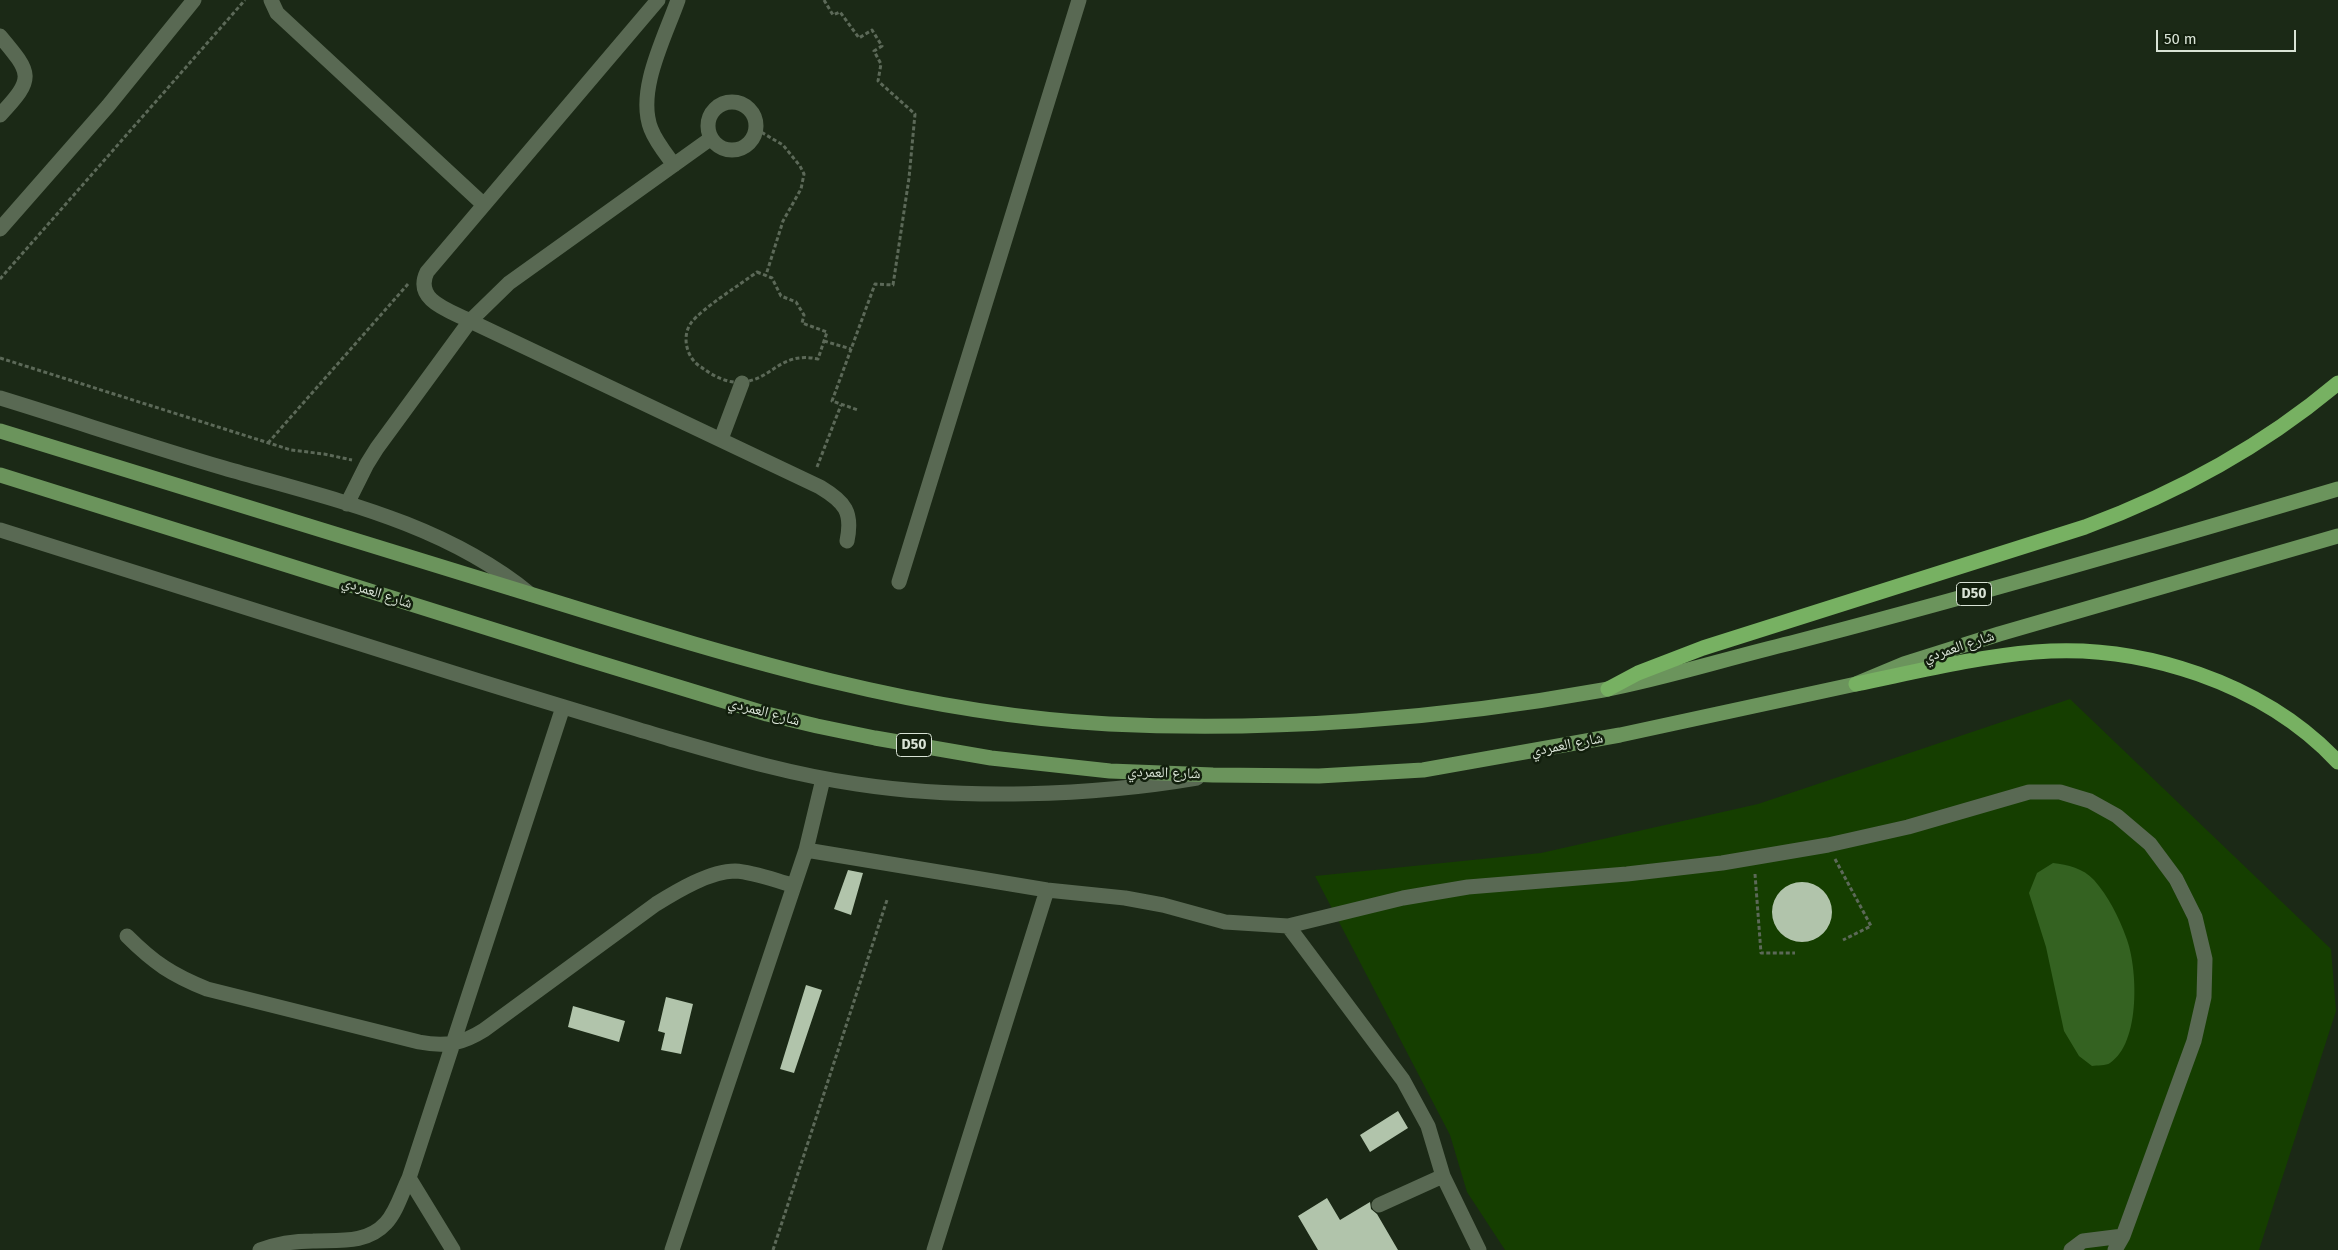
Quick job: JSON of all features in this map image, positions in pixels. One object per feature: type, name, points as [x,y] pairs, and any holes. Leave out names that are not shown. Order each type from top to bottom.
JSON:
[{"type":"highway","points":[[1608,689],[1638,673],[1678,656],[2085,527],[2125,512],[2189,483],[2243,453],[2286,424],[2338,383]]},
{"type":"highway","points":[[1856,684],[1995,656],[2037,652],[2070,652],[2120,656],[2161,664],[2193,673],[2238,692],[2298,726],[2324,747],[2338,762]]},
{"type":"main road","name":"D50","points":[[0,432],[590,614],[817,678],[963,707],[1050,719],[1109,724],[1309,723],[1409,716],[1509,705],[1608,689],[1904,614],[2338,489]]},
{"type":"main road","name":"شارع العمردي","points":[[0,475],[580,657],[751,709],[809,724],[875,738],[992,758],[1110,771],[1214,775],[1318,776],[1423,770],[1611,737],[1856,684],[1904,664],[1999,634],[2338,536]]},
{"type":"street","points":[[0,230],[108,106],[194,0]]},
{"type":"street","points":[[271,0],[277,12],[484,205]]},
{"type":"street","points":[[658,0],[424,278],[424,292],[427,297],[470,321],[721,438],[828,492],[845,508],[851,523],[847,541]]},
{"type":"street","points":[[674,165],[651,129],[646,104],[650,79],[678,0]]},
{"type":"street","points":[[899,582],[1079,0]]},
{"type":"street","points":[[0,36],[19,58],[26,73],[22,90],[0,115]]},
{"type":"street","points":[[731,102],[747,107],[756,121],[756,130],[753,138],[740,149],[723,150],[710,139],[707,122],[715,108],[723,103],[731,102]]},
{"type":"street","points":[[347,504],[366,464],[470,321],[510,283],[710,139]]},
{"type":"street","points":[[721,438],[742,383]]},
{"type":"street","points":[[0,398],[347,504],[447,540],[490,564],[530,594]]},
{"type":"street","points":[[0,530],[563,707],[763,766],[823,779],[884,788],[988,793],[1110,788],[1158,784],[1214,775]]},
{"type":"street","points":[[260,1250],[272,1246],[311,1241],[362,1238],[376,1232],[387,1222],[395,1210],[409,1178],[563,707]]},
{"type":"street","points":[[672,1250],[792,884],[806,850],[823,779]]},
{"type":"street","points":[[806,850],[1047,890],[1125,898],[1163,905],[1225,922],[1288,926],[1403,898],[1468,887],[1627,874],[1754,858],[1828,845],[1908,827],[2029,792],[2060,792],[2090,801],[2117,816],[2150,844],[2176,879],[2195,917],[2205,959],[2204,997],[2188,1060],[2123,1236],[2115,1250]]},
{"type":"street","points":[[127,936],[150,959],[177,977],[207,989],[419,1042],[451,1045],[468,1040],[484,1030],[656,904],[680,889],[706,878],[734,871],[792,884]]},
{"type":"street","points":[[934,1250],[1047,890]]},
{"type":"street","points":[[1288,926],[1403,1080],[1428,1126],[1443,1176],[1479,1250]]},
{"type":"street","points":[[1378,1205],[1443,1176]]},
{"type":"street","points":[[409,1178],[452,1250]]},
{"type":"street","points":[[2071,1250],[2083,1241],[2123,1236]]},
{"type":"path","points":[[0,279],[245,0]]},
{"type":"path","points":[[824,0],[833,15],[840,12],[859,38],[872,30],[882,46],[874,52],[881,64],[878,81],[914,114],[909,178],[893,285],[875,284],[832,401],[858,410]]},
{"type":"path","points":[[756,130],[783,145],[804,174],[801,188],[783,222],[766,275]]},
{"type":"path","points":[[757,272],[772,278],[781,296],[796,302],[804,315],[802,323],[827,332],[824,341],[818,360],[806,357],[789,360],[754,380],[742,383],[723,380],[698,365],[687,349],[687,330],[696,318],[757,272]]},
{"type":"path","points":[[268,443],[404,287],[413,280],[424,278]]},
{"type":"path","points":[[824,341],[851,349]]},
{"type":"path","points":[[0,358],[291,450],[339,456],[366,464]]},
{"type":"path","points":[[811,482],[841,405]]},
{"type":"path","points":[[1828,845],[1871,926],[1843,940]]},
{"type":"path","points":[[1754,858],[1761,953],[1795,953]]},
{"type":"path","points":[[773,1250],[887,900]]},
{"type":"shaded area","points":[[2070,699],[2331,949],[2336,1011],[2259,1250],[1505,1250],[1467,1192],[1450,1135],[1315,876],[1541,853],[1758,804]]},
{"type":"shaded area","points":[[2053,863],[2080,870],[2094,880],[2116,914],[2130,950],[2134,985],[2132,1022],[2120,1053],[2106,1065],[2092,1066],[2079,1056],[2064,1031],[2046,947],[2029,893],[2037,873]]},
{"type":"building","points":[[848,870],[863,873],[851,915],[834,909]]},
{"type":"building","points":[[1796,882],[1808,882],[1819,887],[1827,895],[1832,906],[1830,924],[1819,937],[1808,942],[1796,942],[1785,937],[1777,929],[1772,918],[1772,906],[1777,895],[1785,887]]},
{"type":"building","points":[[806,985],[822,990],[794,1073],[780,1069]]},
{"type":"building","points":[[666,997],[693,1004],[681,1054],[661,1050],[665,1033],[658,1031]]},
{"type":"building","points":[[573,1006],[625,1021],[619,1042],[568,1027]]},
{"type":"building","points":[[1398,1111],[1408,1128],[1370,1152],[1360,1135]]},
{"type":"building","points":[[1327,1198],[1340,1220],[1370,1202],[1371,1209],[1377,1214],[1398,1250],[1318,1250],[1298,1216]]}]
